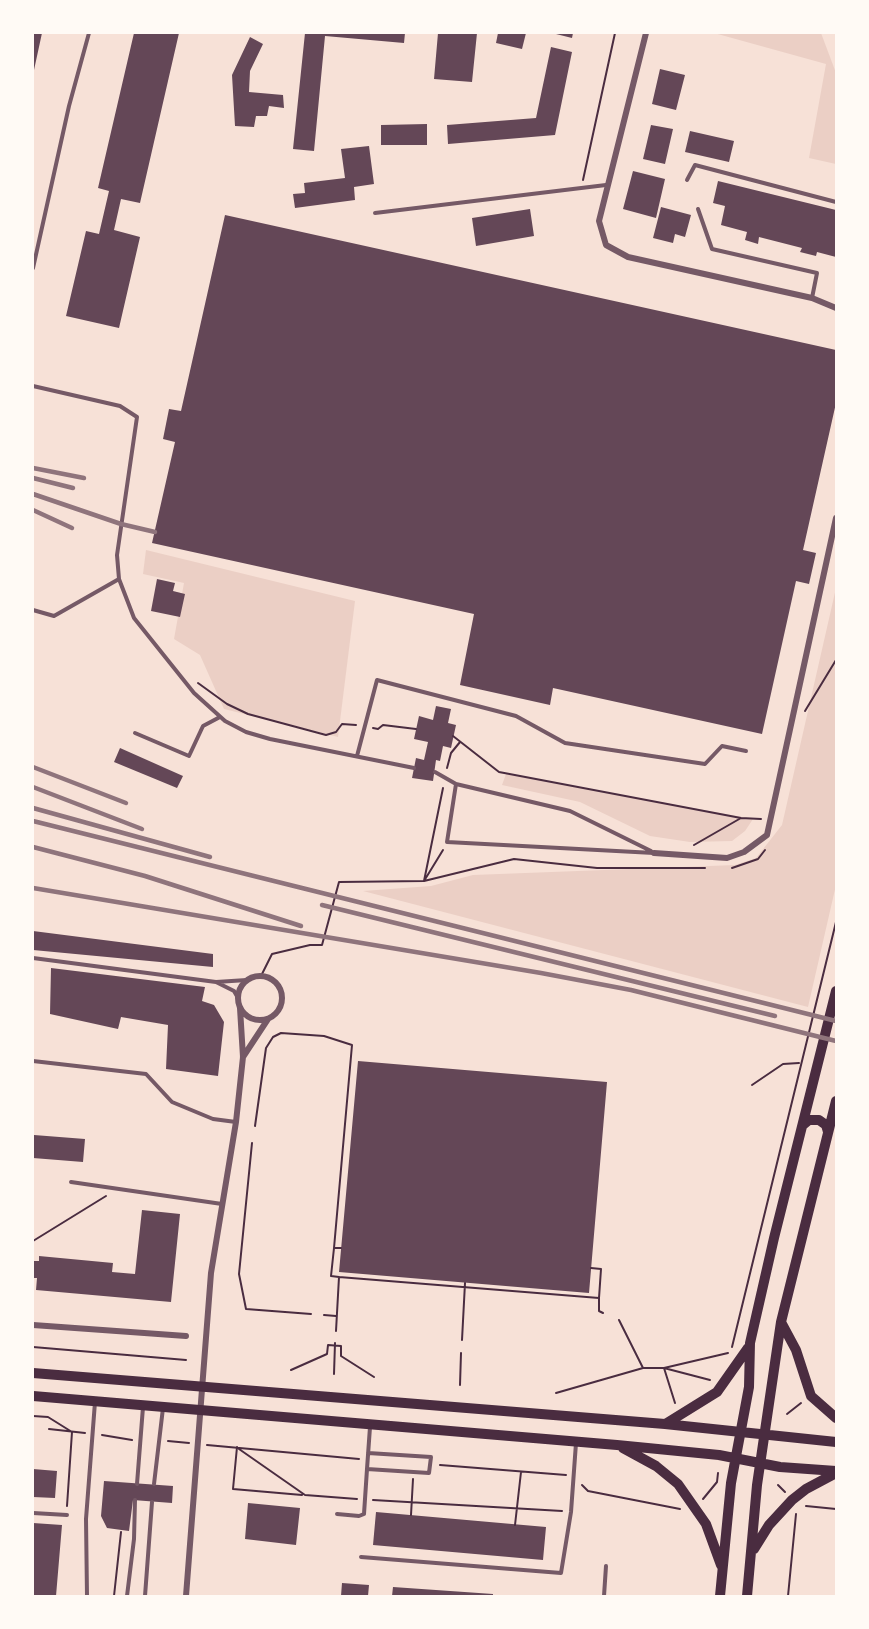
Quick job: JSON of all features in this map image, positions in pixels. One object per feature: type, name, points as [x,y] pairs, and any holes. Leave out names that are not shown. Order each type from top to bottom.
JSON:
[{"type":"main road","points":[[665,1424],[717,1392],[744,1357],[750,1343],[836,991]]},
{"type":"main road","points":[[747,1596],[761,1464],[781,1322],[836,1101]]},
{"type":"main road","points":[[803,1125],[809,1120],[819,1120],[826,1125],[828,1132]]},
{"type":"main road","points":[[781,1322],[796,1350],[811,1396],[836,1418]]},
{"type":"main road","points":[[720,1596],[735,1459],[749,1387],[750,1343]]},
{"type":"main road","points":[[33,1373],[665,1424],[836,1443]]},
{"type":"main road","points":[[33,1396],[370,1427],[617,1445],[836,1472]]},
{"type":"main road","points":[[617,1445],[656,1466],[678,1484],[706,1524],[722,1567]]},
{"type":"main road","points":[[751,1554],[780,1511],[806,1489],[836,1472]]},
{"type":"street","points":[[646,33],[606,185],[599,221],[602,237],[616,252],[812,297],[836,308]]},
{"type":"street","points":[[654,853],[727,858],[744,852],[767,835],[836,518]]},
{"type":"street","points":[[186,1596],[212,1274],[236,1122],[243,1057],[238,998],[240,987],[248,980],[261,976],[277,984],[281,993],[281,1003],[243,1057]]},
{"type":"street","points":[[240,1008],[247,1016],[257,1020],[268,1019]]},
{"type":"street","points":[[33,1325],[186,1336]]},
{"type":"lane","points":[[33,268],[69,106],[89,33]]},
{"type":"lane","points":[[687,180],[695,165],[836,202]]},
{"type":"lane","points":[[375,213],[606,185]]},
{"type":"lane","points":[[698,209],[712,249],[817,273],[812,297]]},
{"type":"lane","points":[[33,386],[120,406],[137,417],[117,555],[119,579],[134,618],[185,682],[220,717],[246,732],[270,739],[414,768]]},
{"type":"lane","points":[[33,610],[54,616],[119,579]]},
{"type":"lane","points":[[357,756],[377,680],[516,716],[565,742],[705,764],[722,746],[746,751]]},
{"type":"lane","points":[[135,733],[189,756],[202,726],[220,717]]},
{"type":"lane","points":[[435,772],[456,784],[570,811],[654,853]]},
{"type":"lane","points":[[456,784],[447,842],[654,853]]},
{"type":"lane","points":[[33,958],[216,982],[248,980]]},
{"type":"lane","points":[[216,982],[234,991],[238,998]]},
{"type":"lane","points":[[33,1061],[146,1074],[172,1102],[213,1119],[236,1122]]},
{"type":"lane","points":[[71,1182],[222,1204]]},
{"type":"lane","points":[[87,1596],[86,1519],[95,1401]]},
{"type":"lane","points":[[137,1484],[143,1406]]},
{"type":"lane","points":[[154,1484],[163,1407]]},
{"type":"lane","points":[[337,1514],[362,1515],[370,1427]]},
{"type":"lane","points":[[361,1557],[561,1573],[571,1512],[576,1442]]},
{"type":"lane","points":[[367,1468],[429,1473],[431,1457],[368,1453]]},
{"type":"lane","points":[[127,1596],[134,1539],[135,1500]]},
{"type":"lane","points":[[145,1596],[150,1556],[152,1502]]},
{"type":"lane","points":[[33,1513],[67,1515]]},
{"type":"lane","points":[[604,1596],[606,1566]]},
{"type":"path","points":[[582,187],[615,33]]},
{"type":"path","points":[[800,718],[836,660]]},
{"type":"path","points":[[185,682],[198,682],[227,704],[249,714],[326,735],[336,732],[342,724],[378,729],[383,725],[416,729]]},
{"type":"path","points":[[453,736],[499,772],[741,818],[763,819]]},
{"type":"path","points":[[424,881],[451,753],[460,742]]},
{"type":"path","points":[[676,855],[741,818]]},
{"type":"path","points":[[424,881],[447,842]]},
{"type":"path","points":[[723,868],[734,868],[758,860],[768,847]]},
{"type":"path","points":[[261,976],[272,954],[310,945],[322,945],[339,882],[424,881],[514,858],[597,868],[711,868]]},
{"type":"path","points":[[725,1363],[731,1352],[836,922]]},
{"type":"path","points":[[255,1126],[266,1048],[273,1037],[281,1033],[324,1036],[352,1045],[331,1276],[465,1285],[599,1298]]},
{"type":"path","points":[[752,1085],[783,1064],[800,1063]]},
{"type":"path","points":[[252,1143],[238,1274],[246,1309],[311,1314]]},
{"type":"path","points":[[33,1241],[119,1188]]},
{"type":"path","points":[[334,1248],[341,1248]]},
{"type":"path","points":[[591,1268],[601,1269],[599,1311],[603,1313]]},
{"type":"path","points":[[336,1331],[339,1277]]},
{"type":"path","points":[[462,1340],[465,1285]]},
{"type":"path","points":[[324,1315],[337,1316]]},
{"type":"path","points":[[619,1320],[643,1368]]},
{"type":"path","points":[[291,1370],[327,1354],[328,1345],[335,1344],[341,1346],[340,1356],[374,1377]]},
{"type":"path","points":[[334,1374],[335,1344]]},
{"type":"path","points":[[33,1347],[186,1360]]},
{"type":"path","points":[[556,1393],[643,1368],[664,1368],[731,1352]]},
{"type":"path","points":[[460,1385],[461,1353]]},
{"type":"path","points":[[664,1368],[709,1379],[712,1383]]},
{"type":"path","points":[[664,1368],[675,1403],[684,1398]]},
{"type":"path","points":[[787,1414],[805,1400]]},
{"type":"path","points":[[33,1416],[48,1417],[72,1432]]},
{"type":"path","points":[[49,1429],[139,1441]]},
{"type":"path","points":[[67,1515],[72,1432]]},
{"type":"path","points":[[159,1440],[368,1460]]},
{"type":"path","points":[[237,1447],[233,1489],[365,1500],[571,1512]]},
{"type":"path","points":[[237,1447],[305,1495]]},
{"type":"path","points":[[360,1469],[361,1459]]},
{"type":"path","points":[[429,1465],[574,1475],[588,1491],[682,1510]]},
{"type":"path","points":[[411,1515],[413,1472]]},
{"type":"path","points":[[515,1525],[520,1472]]},
{"type":"path","points":[[701,1501],[717,1482]]},
{"type":"path","points":[[778,1485],[786,1493]]},
{"type":"path","points":[[359,1489],[359,1499]]},
{"type":"path","points":[[788,1596],[797,1505],[836,1509]]},
{"type":"path","points":[[114,1596],[121,1532]]},
{"type":"shaded area","points":[[714,33],[821,33],[836,73],[836,164],[809,158],[826,64]]},
{"type":"shaded area","points":[[146,550],[355,601],[338,737],[224,709],[200,655],[174,639],[184,583],[143,574]]},
{"type":"shaded area","points":[[836,588],[836,885],[808,1007],[363,891],[431,886],[473,875],[735,865],[756,858],[782,825]]},
{"type":"shaded area","points":[[506,774],[753,819],[745,831],[732,841],[690,842],[650,836],[580,802],[502,785]]},
{"type":"building","points":[[33,33],[42,33],[34,70],[33,70]]},
{"type":"building","points":[[134,33],[179,33],[140,203],[121,199],[114,230],[140,237],[119,328],[66,316],[86,231],[99,234],[109,191],[98,188]]},
{"type":"building","points":[[305,33],[405,33],[404,43],[325,36],[314,151],[293,149]]},
{"type":"building","points":[[438,33],[477,33],[472,82],[434,79]]},
{"type":"building","points":[[498,33],[526,33],[522,49],[496,43]]},
{"type":"building","points":[[552,33],[573,33],[572,38]]},
{"type":"building","points":[[250,37],[263,44],[250,71],[249,92],[283,95],[284,108],[269,106],[267,116],[256,116],[254,127],[235,126],[232,75]]},
{"type":"building","points":[[551,47],[572,52],[555,135],[448,144],[447,125],[536,118]]},
{"type":"building","points":[[660,69],[685,75],[676,110],[652,104]]},
{"type":"building","points":[[427,124],[427,145],[381,145],[381,125]]},
{"type":"building","points":[[651,125],[673,129],[665,164],[643,159]]},
{"type":"building","points":[[690,131],[734,141],[729,162],[685,152]]},
{"type":"building","points":[[369,146],[374,184],[354,187],[355,200],[295,208],[293,194],[305,193],[304,183],[345,178],[341,149]]},
{"type":"building","points":[[633,171],[665,179],[656,218],[623,209]]},
{"type":"building","points":[[718,181],[836,210],[836,257],[817,252],[816,256],[800,252],[802,248],[759,237],[758,244],[745,240],[747,232],[721,225],[725,206],[713,203]]},
{"type":"building","points":[[661,207],[691,215],[685,237],[675,234],[673,243],[653,238]]},
{"type":"building","points":[[530,209],[534,236],[476,246],[472,218]]},
{"type":"building","points":[[225,215],[836,350],[836,403],[803,550],[816,553],[809,584],[796,581],[762,734],[553,688],[550,705],[460,685],[474,614],[152,543],[175,442],[163,439],[169,409],[181,411]]},
{"type":"building","points":[[157,579],[175,583],[173,591],[185,594],[180,617],[151,611]]},
{"type":"building","points":[[436,706],[451,709],[448,723],[456,725],[451,748],[443,746],[440,761],[436,760],[433,781],[412,778],[416,758],[424,760],[428,742],[414,739],[419,716],[433,720]]},
{"type":"building","points":[[120,748],[183,776],[177,788],[114,762]]},
{"type":"building","points":[[33,931],[213,954],[213,967],[33,950]]},
{"type":"building","points":[[51,968],[205,987],[202,1001],[214,1005],[224,1022],[218,1076],[166,1069],[168,1025],[121,1017],[118,1029],[50,1014]]},
{"type":"building","points":[[358,1061],[607,1082],[589,1293],[339,1272]]},
{"type":"building","points":[[34,1135],[85,1139],[83,1162],[33,1158]]},
{"type":"building","points":[[142,1210],[180,1214],[171,1302],[36,1290],[37,1278],[33,1278],[34,1261],[39,1261],[39,1256],[113,1263],[112,1272],[135,1274]]},
{"type":"building","points":[[33,1469],[57,1471],[55,1498],[33,1497]]},
{"type":"building","points":[[104,1481],[173,1486],[172,1503],[133,1500],[129,1531],[107,1528],[101,1516]]},
{"type":"building","points":[[248,1503],[300,1508],[296,1545],[245,1539]]},
{"type":"building","points":[[376,1512],[546,1527],[543,1560],[373,1545]]},
{"type":"building","points":[[33,1523],[62,1525],[56,1596],[33,1596]]},
{"type":"building","points":[[342,1583],[369,1585],[368,1596],[341,1596]]},
{"type":"building","points":[[393,1587],[493,1594],[493,1596],[392,1596]]},
{"type":"railway","points":[[33,468],[84,478]]},
{"type":"railway","points":[[33,478],[73,488]]},
{"type":"railway","points":[[33,494],[121,524],[155,532]]},
{"type":"railway","points":[[33,510],[72,528]]},
{"type":"railway","points":[[33,767],[126,803]]},
{"type":"railway","points":[[33,787],[142,829]]},
{"type":"railway","points":[[33,808],[210,857]]},
{"type":"railway","points":[[33,821],[836,1021]]},
{"type":"railway","points":[[33,847],[145,876],[301,926]]},
{"type":"railway","points":[[33,888],[631,990],[836,1041]]},
{"type":"railway","points":[[322,905],[775,1016]]}]
